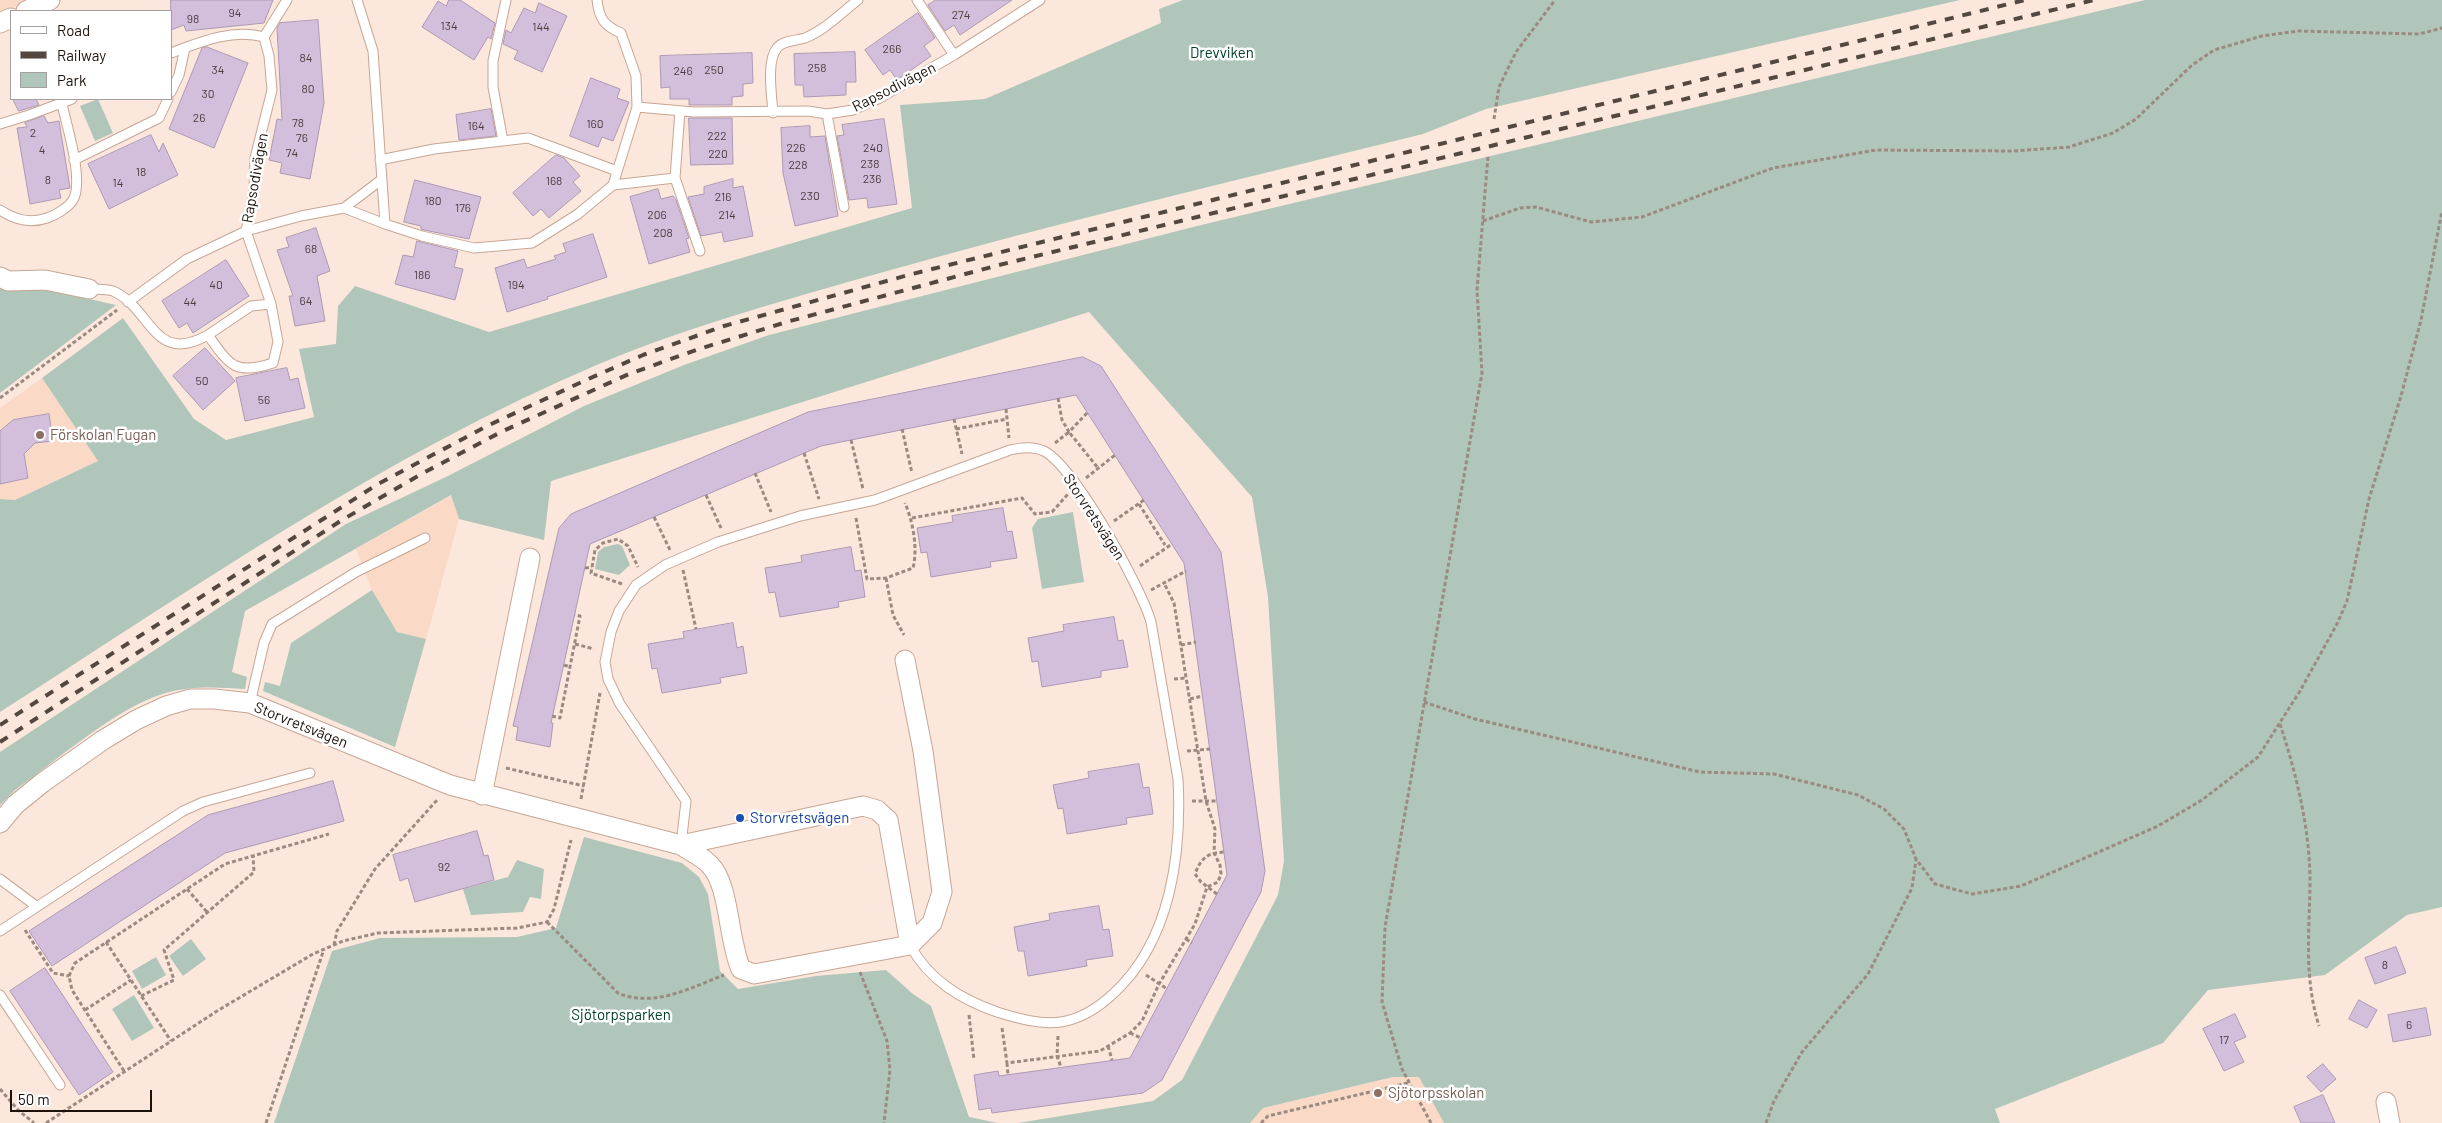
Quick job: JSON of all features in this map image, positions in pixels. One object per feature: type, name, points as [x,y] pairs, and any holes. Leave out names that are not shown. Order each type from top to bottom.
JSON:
[{"type":"street","points":[[28,10],[50,0]]},
{"type":"street","points":[[0,277],[8,281],[45,280],[89,289]]},
{"type":"street","points":[[482,795],[530,558]]},
{"type":"street","points":[[741,969],[754,974],[910,945],[932,923],[942,892],[923,751],[905,660]]},
{"type":"street","name":"Storvretsvägen","points":[[0,823],[15,805],[42,783],[103,740],[166,706],[198,699],[250,704],[450,786],[681,845],[710,865],[720,878],[733,953],[741,969]]},
{"type":"street","name":"Storvretsvägen","points":[[681,845],[863,806],[877,810],[888,820],[910,945]]},
{"type":"street","points":[[2386,1102],[2390,1123]]},
{"type":"lane","points":[[172,53],[231,34],[252,33],[264,36],[287,0]]},
{"type":"lane","points":[[357,0],[373,51],[385,224]]},
{"type":"lane","points":[[503,141],[493,87],[493,61],[506,0]]},
{"type":"lane","points":[[597,0],[600,18],[609,28],[622,33],[636,76],[637,107],[613,185]]},
{"type":"lane","points":[[773,112],[771,79],[773,58],[777,48],[787,41],[804,38],[820,30],[858,0]]},
{"type":"lane","name":"Rapsodivägen","points":[[917,0],[954,55]]},
{"type":"lane","name":"Rapsodivägen","points":[[637,107],[680,111],[808,111],[827,114],[853,110],[878,99],[954,55],[1040,0]]},
{"type":"lane","name":"Rapsodivägen","points":[[208,335],[227,361],[235,367],[244,369],[272,363],[278,342],[271,304],[246,231],[254,192],[255,158],[272,90],[269,56],[264,36]]},
{"type":"lane","points":[[172,90],[179,75],[185,48]]},
{"type":"lane","points":[[0,124],[70,100]]},
{"type":"lane","points":[[74,160],[158,118],[167,100]]},
{"type":"lane","points":[[0,210],[10,217],[25,221],[40,220],[62,210],[74,200],[77,188],[74,160],[62,104]]},
{"type":"lane","points":[[680,111],[674,178],[700,251]]},
{"type":"lane","points":[[827,114],[844,207]]},
{"type":"lane","points":[[380,160],[434,149],[528,138],[617,171]]},
{"type":"lane","points":[[344,208],[422,236],[474,248],[532,243],[578,214],[613,185],[674,178]]},
{"type":"lane","name":"Rapsodivägen","points":[[128,302],[187,259],[246,231],[344,208],[381,180]]},
{"type":"lane","points":[[89,289],[112,291],[128,302],[147,325],[165,341],[182,345],[193,344],[251,306],[271,304]]},
{"type":"lane","points":[[681,845],[686,801],[620,704],[608,679],[605,662],[610,632],[619,611],[632,589],[644,579],[683,556],[726,540],[776,524],[901,492],[1010,450],[1034,448],[1044,451]]},
{"type":"lane","name":"Storvretsvägen","points":[[910,945],[918,961],[939,983],[967,999],[1020,1019],[1059,1022],[1093,1009],[1108,999],[1137,969],[1157,932],[1167,904],[1174,860],[1179,801],[1174,753],[1151,622],[1130,572],[1077,485],[1044,451]]},
{"type":"lane","points":[[250,704],[264,643],[272,624],[356,572],[425,538]]},
{"type":"lane","points":[[0,931],[183,811],[203,802],[310,773]]},
{"type":"lane","points":[[0,879],[36,906]]},
{"type":"lane","points":[[0,995],[60,1085]]},
{"type":"path","points":[[1494,119],[1499,88],[1516,52],[1555,0]]},
{"type":"path","points":[[1483,221],[1520,208],[1536,207],[1591,222],[1642,217],[1773,168],[1876,150],[2014,151],[2068,147],[2113,133],[2136,119],[2191,66],[2214,50],[2262,36],[2298,31],[2419,34],[2442,28]]},
{"type":"path","points":[[1432,1123],[1408,1083],[1382,1002],[1385,927],[1482,372],[1477,290],[1488,156]]},
{"type":"path","points":[[1424,702],[1475,720],[1700,772],[1774,774],[1858,795],[1884,809],[1904,829],[1916,859],[1935,884],[1972,894],[2021,886],[2158,826],[2202,800],[2258,756],[2300,691],[2347,601],[2369,499],[2422,320],[2442,211]]},
{"type":"path","points":[[0,398],[128,302]]},
{"type":"path","points":[[1058,398],[1062,420],[1069,432],[1098,468]]},
{"type":"path","points":[[1006,409],[1010,450]]},
{"type":"path","points":[[1044,451],[1069,432],[1088,413]]},
{"type":"path","points":[[954,419],[965,467]]},
{"type":"path","points":[[956,429],[1007,419]]},
{"type":"path","points":[[902,429],[914,486]]},
{"type":"path","points":[[851,440],[866,502]]},
{"type":"path","points":[[804,453],[824,511]]},
{"type":"path","points":[[912,518],[1022,498],[1035,514],[1052,512],[1077,485],[1115,455]]},
{"type":"path","points":[[755,474],[776,524]]},
{"type":"path","points":[[854,505],[867,579],[886,578],[913,568],[915,560],[912,518],[901,492]]},
{"type":"path","points":[[706,494],[726,540]]},
{"type":"path","points":[[1103,528],[1144,500]]},
{"type":"path","points":[[1139,504],[1165,545]]},
{"type":"path","points":[[614,534],[628,546],[644,579]]},
{"type":"path","points":[[618,539],[603,543],[595,550],[591,573],[611,578],[632,589]]},
{"type":"path","points":[[1130,572],[1172,544]]},
{"type":"path","points":[[585,568],[592,567]]},
{"type":"path","points":[[1141,595],[1186,571]]},
{"type":"path","points":[[886,578],[893,615],[904,636]]},
{"type":"path","points":[[1164,582],[1174,603],[1206,801],[1215,829],[1214,853]]},
{"type":"path","points":[[552,716],[560,718],[580,616],[575,615]]},
{"type":"path","points":[[1181,645],[1196,642]]},
{"type":"path","points":[[575,644],[607,652]]},
{"type":"path","points":[[564,665],[570,667]]},
{"type":"path","points":[[582,798],[599,694],[608,679]]},
{"type":"path","points":[[1190,699],[1202,696]]},
{"type":"path","points":[[2280,723],[2294,767],[2304,815],[2310,876],[2307,950],[2312,1003],[2319,1026]]},
{"type":"path","points":[[1174,753],[1210,749]]},
{"type":"path","points":[[489,764],[584,786]]},
{"type":"path","points":[[334,945],[337,931],[375,869],[450,786]]},
{"type":"path","points":[[1179,801],[1217,801]]},
{"type":"path","points":[[124,1071],[72,990],[69,976],[75,963],[225,864],[328,834]]},
{"type":"path","points":[[547,922],[554,909],[571,840]]},
{"type":"path","points":[[1217,894],[1200,882],[1195,874],[1200,861],[1208,854],[1224,852]]},
{"type":"path","points":[[141,996],[174,980],[164,950],[254,872],[253,856]]},
{"type":"path","points":[[1766,1123],[1774,1101],[1802,1052],[1868,974],[1912,888],[1916,859]]},
{"type":"path","points":[[187,889],[207,912]]},
{"type":"path","points":[[18,919],[53,973],[69,976]]},
{"type":"path","points":[[46,1123],[217,1010],[324,949],[378,932],[517,928],[547,922]]},
{"type":"path","points":[[547,922],[618,993],[631,999],[667,997],[741,969]]},
{"type":"path","points":[[1186,939],[1192,943]]},
{"type":"path","points":[[106,942],[171,1041]]},
{"type":"path","points":[[266,1123],[324,949]]},
{"type":"path","points":[[854,955],[887,1041],[890,1070],[884,1123]]},
{"type":"path","points":[[1137,969],[1167,989]]},
{"type":"path","points":[[85,1010],[131,980]]},
{"type":"path","points":[[967,999],[974,1060]]},
{"type":"path","points":[[1059,1022],[1057,1056],[1061,1067]]},
{"type":"path","points":[[1130,1034],[1141,1038]]},
{"type":"path","points":[[1108,1046],[1112,1060]]},
{"type":"path","points":[[1007,1063],[1008,1075]]},
{"type":"path","points":[[1261,1123],[1268,1116],[1408,1083]]},
{"type":"path","points":[[0,1089],[18,1110],[34,1123]]},
{"type":"shaded area","points":[[0,0],[31,0],[0,14]]},
{"type":"shaded area","name":"Förskolan Fugan","points":[[42,378],[98,461],[15,500],[0,499],[0,408]]},
{"type":"shaded area","points":[[452,495],[459,519],[426,639],[397,632],[372,590],[356,549]]},
{"type":"shaded area","name":"Sjötorpsskolan","points":[[1393,1077],[1420,1077],[1444,1123],[1250,1123],[1263,1108]]},
{"type":"green space","name":"Drevviken","points":[[1183,0],[1960,0],[1486,109],[1423,134],[1151,201],[880,273],[773,304],[633,350],[520,400],[443,439],[367,481],[292,525],[0,712],[0,499],[15,500],[98,461],[42,378],[123,318],[194,419],[226,440],[314,417],[299,349],[336,344],[338,306],[355,286],[489,332],[912,208],[900,105],[985,99],[1161,23],[1159,9]]},
{"type":"green space","points":[[2145,0],[2442,0],[2442,907],[2407,915],[2325,975],[2208,990],[2163,1043],[1995,1109],[2000,1123],[1444,1123],[1419,1077],[1393,1077],[1263,1108],[1250,1123],[1018,1123],[1153,1101],[1182,1080],[1278,895],[1284,861],[1268,597],[1252,497],[1089,312],[551,481],[544,540],[459,519],[451,495],[245,611],[232,672],[247,677],[245,689],[211,687],[176,690],[137,705],[83,739],[15,790],[0,805],[0,752],[346,524],[446,477],[584,406],[684,365],[769,335],[1197,226]]},
{"type":"green space","points":[[98,100],[113,133],[95,141],[80,106]]},
{"type":"green space","points":[[0,287],[45,289],[116,305],[0,393]]},
{"type":"green space","points":[[1073,512],[1084,582],[1042,589],[1032,528],[1038,519]]},
{"type":"green space","points":[[618,544],[622,546],[630,565],[619,575],[595,569],[598,552],[604,547]]},
{"type":"green space","points":[[372,590],[397,632],[426,639],[395,747],[263,691],[265,682],[280,686],[291,643]]},
{"type":"green space","name":"Sjötorpsparken","points":[[584,837],[682,863],[699,877],[708,894],[720,971],[738,989],[816,976],[886,970],[913,994],[931,1006],[969,1117],[998,1123],[274,1123],[332,951],[380,938],[517,937],[556,928]]},
{"type":"green space","points":[[517,860],[544,869],[541,899],[530,897],[523,912],[471,915],[463,889],[508,877]]},
{"type":"green space","points":[[191,939],[206,959],[183,976],[169,956]]},
{"type":"green space","points":[[156,957],[166,975],[142,989],[132,971]]},
{"type":"green space","points":[[134,995],[154,1028],[132,1041],[112,1009]]},
{"type":"building","points":[[171,0],[273,0],[264,23],[186,31],[184,25],[172,30]]},
{"type":"building","points":[[449,0],[460,0],[495,23],[491,39],[488,37],[474,60],[422,27],[438,1],[446,6]]},
{"type":"building","points":[[936,0],[1012,0],[960,35],[954,25],[945,31],[928,5]]},
{"type":"building","points":[[539,3],[567,16],[542,72],[514,59],[518,51],[503,44],[506,30],[511,33],[524,8],[535,13]]},
{"type":"building","points":[[918,13],[935,38],[924,46],[931,56],[897,80],[890,70],[883,75],[865,50]]},
{"type":"building","points":[[318,20],[324,103],[310,179],[280,173],[282,163],[269,160],[277,119],[282,120],[277,28],[280,23]]},
{"type":"building","points":[[207,47],[248,63],[214,148],[169,129],[202,48]]},
{"type":"building","points":[[855,52],[856,82],[846,82],[846,95],[804,97],[803,85],[795,85],[794,54]]},
{"type":"building","points":[[752,53],[753,83],[743,84],[743,96],[732,97],[732,105],[689,105],[689,99],[670,99],[670,87],[661,88],[660,56]]},
{"type":"building","points":[[591,78],[620,89],[617,98],[629,102],[613,141],[602,137],[598,147],[570,136]]},
{"type":"building","points":[[14,100],[36,100],[39,105],[19,111]]},
{"type":"building","points":[[491,109],[496,136],[459,140],[456,115]]},
{"type":"building","points":[[44,116],[48,123],[59,121],[70,188],[59,190],[61,198],[30,204],[17,128],[27,127],[25,123]]},
{"type":"building","points":[[689,118],[732,118],[733,164],[691,165]]},
{"type":"building","points":[[884,119],[897,204],[868,208],[867,198],[849,200],[837,136],[844,135],[842,125]]},
{"type":"building","points":[[810,126],[810,137],[825,136],[838,216],[795,226],[783,173],[781,128]]},
{"type":"building","points":[[151,135],[159,152],[163,143],[178,175],[109,209],[88,164]]},
{"type":"building","points":[[556,155],[564,158],[580,176],[573,182],[581,191],[549,218],[541,209],[533,216],[513,193]]},
{"type":"building","points":[[733,179],[733,188],[743,186],[753,236],[724,242],[722,232],[701,236],[688,197],[704,194],[704,187]]},
{"type":"building","points":[[415,180],[481,197],[469,239],[424,230],[421,229],[421,226],[404,222]]},
{"type":"building","points":[[658,189],[661,199],[673,196],[676,200],[689,238],[686,239],[690,252],[649,264],[630,197]]},
{"type":"building","points":[[316,228],[330,271],[317,276],[325,321],[295,326],[289,296],[293,296],[277,250],[289,247],[286,238]]},
{"type":"building","points":[[593,234],[607,277],[507,312],[495,268],[524,259],[527,268],[556,259],[554,256],[566,252],[563,244]]},
{"type":"building","points":[[417,241],[458,251],[454,267],[463,269],[455,300],[395,284],[403,255],[413,257]]},
{"type":"building","points":[[226,260],[249,296],[193,333],[187,323],[179,328],[162,301]]},
{"type":"building","points":[[205,348],[235,381],[203,410],[173,376]]},
{"type":"building","points":[[1083,357],[1101,366],[1221,552],[1265,871],[1261,892],[1162,1080],[1143,1093],[992,1113],[991,1108],[979,1110],[974,1075],[998,1071],[999,1076],[1130,1058],[1227,875],[1184,563],[1076,395],[821,446],[590,544],[551,723],[553,723],[550,747],[516,740],[518,727],[513,726],[559,528],[571,514],[808,412]]},
{"type":"building","points":[[287,368],[290,380],[298,378],[305,408],[245,421],[236,378]]},
{"type":"building","points":[[49,414],[53,441],[35,443],[24,454],[28,478],[0,484],[0,431],[13,420]]},
{"type":"building","points":[[1003,508],[1007,532],[1012,531],[1017,558],[990,562],[991,567],[931,577],[927,552],[921,553],[917,528],[953,522],[952,516]]},
{"type":"building","points":[[851,547],[855,571],[861,570],[865,597],[838,602],[839,607],[780,617],[775,592],[769,593],[765,568],[802,562],[801,556]]},
{"type":"building","points":[[1114,617],[1118,641],[1123,640],[1128,667],[1101,671],[1101,677],[1042,687],[1038,661],[1032,662],[1028,638],[1064,631],[1063,625]]},
{"type":"building","points":[[733,623],[737,648],[743,646],[747,673],[720,678],[721,683],[662,693],[657,668],[652,669],[648,644],[684,638],[683,632]]},
{"type":"building","points":[[1139,764],[1143,788],[1149,787],[1153,814],[1126,818],[1127,824],[1067,834],[1063,808],[1058,809],[1053,785],[1089,778],[1088,772]]},
{"type":"building","points":[[333,781],[344,821],[225,853],[52,966],[29,931],[208,815]]},
{"type":"building","points":[[477,831],[484,856],[488,855],[494,880],[415,902],[408,878],[400,881],[393,855]]},
{"type":"building","points":[[1099,906],[1103,930],[1109,929],[1113,956],[1086,960],[1087,966],[1028,976],[1024,951],[1018,951],[1014,927],[1050,920],[1049,914]]},
{"type":"building","points":[[2396,947],[2406,973],[2375,984],[2365,958]]},
{"type":"building","points":[[45,968],[113,1072],[79,1095],[10,991]]},
{"type":"building","points":[[2359,1000],[2377,1010],[2367,1028],[2349,1019]]},
{"type":"building","points":[[2426,1008],[2431,1035],[2393,1042],[2388,1015]]},
{"type":"building","points":[[2235,1014],[2246,1037],[2234,1042],[2244,1062],[2224,1071],[2203,1029]]},
{"type":"building","points":[[2323,1064],[2336,1079],[2321,1092],[2307,1077]]},
{"type":"building","points":[[2323,1095],[2335,1123],[2301,1123],[2294,1107]]},
{"type":"railway","points":[[0,725],[378,484],[487,426],[643,355],[724,326],[912,274],[2025,0]]},
{"type":"railway","points":[[0,742],[342,520],[425,472],[503,431],[629,374],[699,349],[790,321],[999,265],[2094,0]]},
{"type":"place","name":"Förskolan Fugan","points":[[40,435]]},
{"type":"place","name":"Storvretsvägen","points":[[740,818]]},
{"type":"place","name":"Sjötorpsskolan","points":[[1378,1093]]}]
